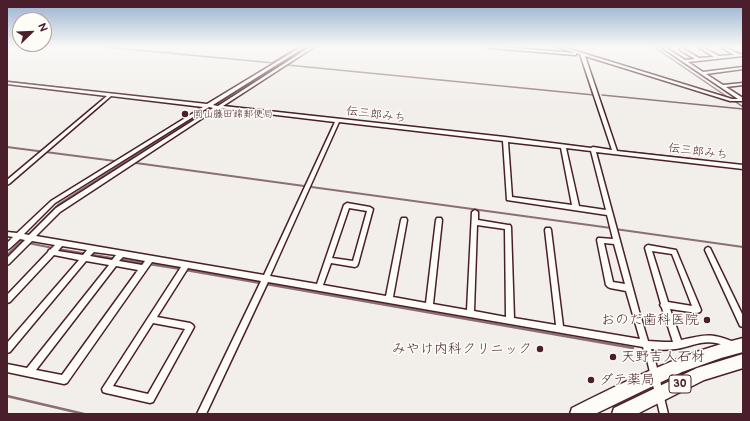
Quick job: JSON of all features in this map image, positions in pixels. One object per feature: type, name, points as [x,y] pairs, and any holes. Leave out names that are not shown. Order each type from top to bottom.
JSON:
[{"type":"highway","name":"30","points":[[578,414],[654,376],[707,354],[739,346]]},
{"type":"highway","name":"30","points":[[620,414],[702,373],[743,361]]},
{"type":"street","points":[[7,246],[25,239],[66,204],[220,106],[276,67]]},
{"type":"street","points":[[7,262],[53,202],[207,107],[276,67]]},
{"type":"street","points":[[586,67],[616,152]]},
{"type":"street","points":[[624,67],[733,100],[743,100]]},
{"type":"street","points":[[693,67],[743,100]]},
{"type":"street","points":[[703,73],[743,68]]},
{"type":"street","name":"伝三郎みち","points":[[7,84],[207,107],[220,106],[743,167]]},
{"type":"street","points":[[723,86],[743,84]]},
{"type":"street","points":[[7,183],[110,95]]},
{"type":"street","points":[[201,414],[264,282],[338,120]]},
{"type":"street","points":[[505,139],[509,199],[609,213]]},
{"type":"street","points":[[563,146],[576,208]]},
{"type":"street","points":[[593,149],[664,414]]},
{"type":"street","points":[[318,288],[347,206],[370,209],[355,264],[328,260]]},
{"type":"street","points":[[470,314],[475,212]]},
{"type":"street","points":[[388,300],[404,220]]},
{"type":"street","points":[[428,307],[440,220]]},
{"type":"street","points":[[475,222],[508,227],[510,321]]},
{"type":"street","points":[[548,230],[560,329]]},
{"type":"street","points":[[7,234],[56,248],[146,264],[183,268],[264,282],[318,288],[645,344],[667,346],[712,338],[739,346]]},
{"type":"street","points":[[617,242],[600,240],[610,285],[629,288]]},
{"type":"street","points":[[56,248],[146,264]]},
{"type":"street","points":[[7,300],[56,248]]},
{"type":"street","points":[[664,305],[697,310],[674,252],[648,248],[664,305],[678,344]]},
{"type":"street","points":[[708,250],[743,324]]},
{"type":"street","points":[[7,349],[88,253]]},
{"type":"street","points":[[28,373],[117,258]]},
{"type":"street","points":[[7,368],[64,380],[146,264]]},
{"type":"street","points":[[151,319],[190,327],[150,399],[106,389],[183,268]]},
{"type":"waterway","points":[[218,103],[276,67]]},
{"type":"waterway","points":[[304,67],[593,95]]},
{"type":"waterway","points":[[584,67],[593,95]]},
{"type":"waterway","points":[[628,67],[727,97]]},
{"type":"waterway","points":[[683,67],[726,96]]},
{"type":"waterway","points":[[7,81],[150,98]]},
{"type":"waterway","points":[[602,95],[743,109]]},
{"type":"waterway","points":[[733,100],[743,107]]},
{"type":"waterway","points":[[218,103],[227,106],[396,125]]},
{"type":"waterway","points":[[162,138],[204,112]]},
{"type":"waterway","points":[[420,128],[430,129]]},
{"type":"waterway","points":[[27,236],[59,204],[164,137]]},
{"type":"waterway","points":[[550,143],[593,148]]},
{"type":"waterway","points":[[7,147],[115,161]]},
{"type":"waterway","points":[[619,151],[702,160]]},
{"type":"waterway","points":[[136,163],[611,228]]},
{"type":"waterway","points":[[615,229],[743,247]]},
{"type":"waterway","points":[[7,255],[23,239]]},
{"type":"waterway","points":[[28,243],[53,248]]},
{"type":"waterway","points":[[58,249],[118,259]]},
{"type":"waterway","points":[[118,259],[181,269]]},
{"type":"waterway","points":[[118,259],[124,260]]},
{"type":"waterway","points":[[186,270],[633,348]]},
{"type":"waterway","points":[[7,396],[84,414]]},
{"type":"place","name":"岡山藤田錦郵便局","points":[[185,114]]},
{"type":"place","name":"おのだ歯科医院","points":[[707,320]]},
{"type":"place","name":"みやけ内科クリニック","points":[[540,349]]},
{"type":"place","name":"天野吉人石材","points":[[613,357]]},
{"type":"place","name":"ダテ薬局","points":[[591,380]]}]
